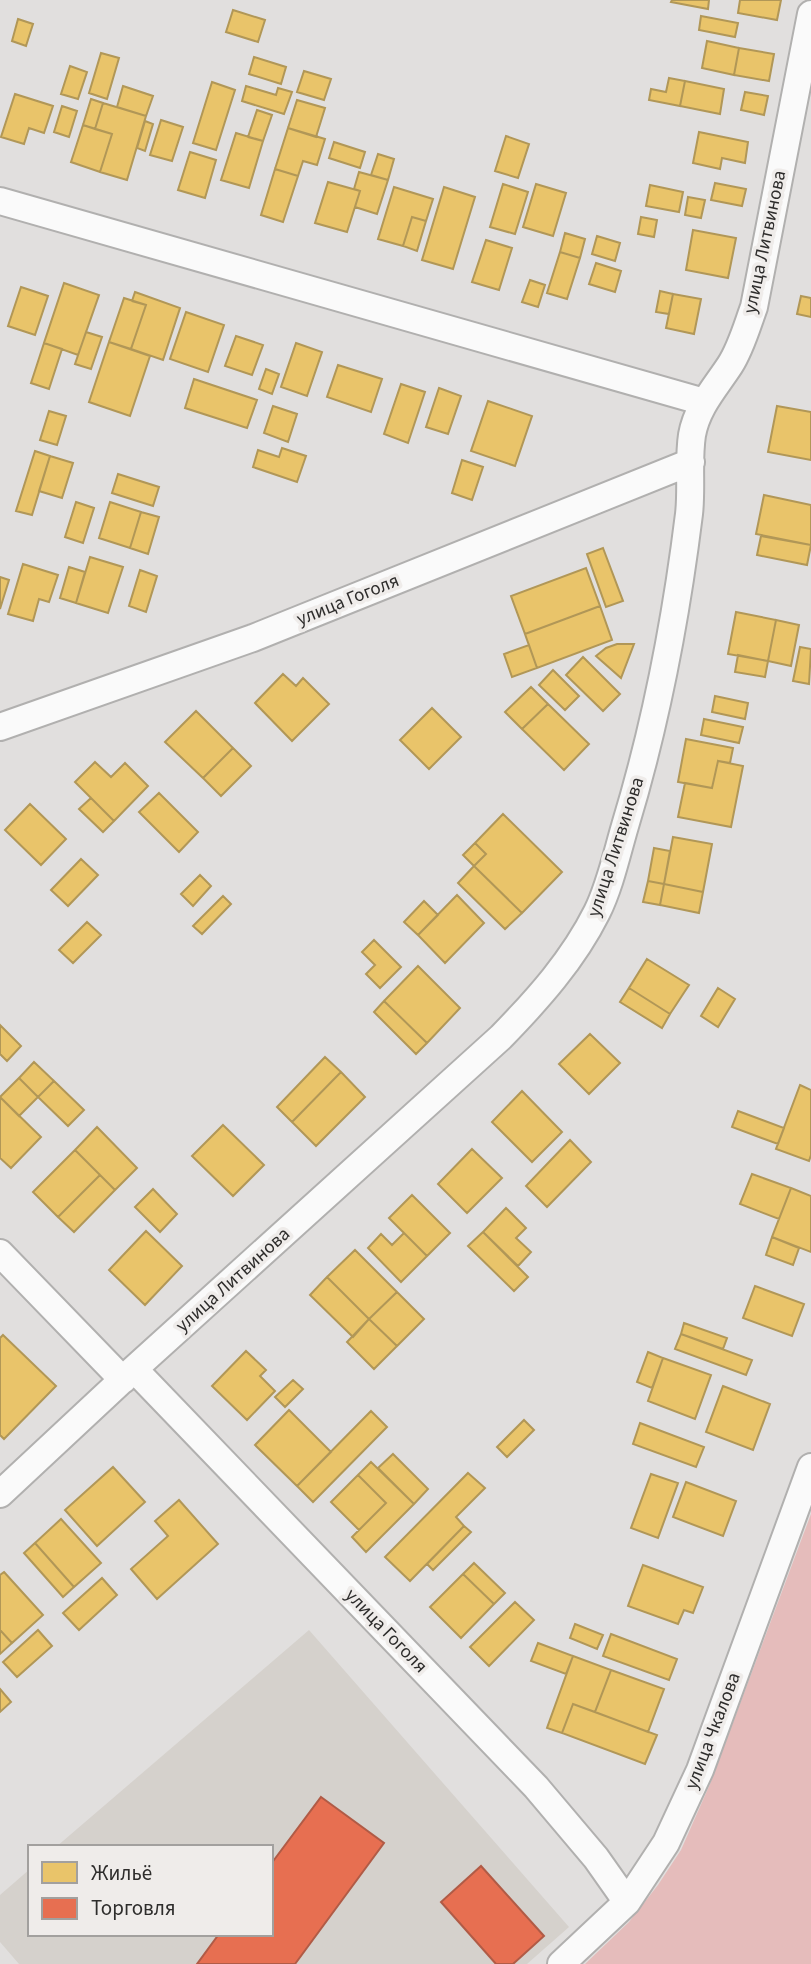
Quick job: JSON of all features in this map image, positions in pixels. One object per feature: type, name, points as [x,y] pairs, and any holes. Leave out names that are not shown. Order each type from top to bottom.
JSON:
[{"type":"street","name":"улица Литвинова","points":[[0,1494],[501,1037],[540,997],[590,925],[599,908],[630,811],[658,697],[680,582],[690,505],[692,435],[698,412],[731,364],[754,307],[811,14]]},
{"type":"street","points":[[0,201],[704,402]]},
{"type":"street","name":"улица Гоголя","points":[[0,727],[253,638],[691,462]]},
{"type":"street","name":"улица Гоголя","points":[[0,1253],[128,1375],[537,1787],[596,1858],[627,1902]]},
{"type":"street","name":"улица Чкалова","points":[[561,1964],[627,1902],[666,1843],[700,1770],[811,1467]]},
{"type":"shaded area","points":[[811,1514],[811,1964],[585,1964],[629,1922],[681,1850],[710,1784]]},
{"type":"shaded area","points":[[309,1630],[569,1927],[527,1964],[19,1964],[0,1942],[0,1895],[28,1871],[28,1936],[273,1936],[273,1845],[58,1845]]},
{"type":"building: Жильё","points":[[709,0],[708,9],[671,2]]},
{"type":"building: Жильё","points":[[740,0],[781,0],[777,20],[738,13]]},
{"type":"building: Жильё","points":[[233,10],[265,20],[258,42],[226,32]]},
{"type":"building: Жильё","points":[[701,16],[738,23],[735,37],[699,30]]},
{"type":"building: Жильё","points":[[18,19],[33,24],[26,46],[12,41]]},
{"type":"building: Жильё","points":[[707,41],[739,48],[734,75],[702,68]]},
{"type":"building: Жильё","points":[[739,48],[774,54],[769,81],[734,75]]},
{"type":"building: Жильё","points":[[101,53],[119,58],[107,99],[89,93]]},
{"type":"building: Жильё","points":[[254,57],[286,67],[281,84],[249,74]]},
{"type":"building: Жильё","points":[[70,66],[87,72],[78,99],[61,94]]},
{"type":"building: Жильё","points":[[304,71],[331,79],[324,100],[297,92]]},
{"type":"building: Жильё","points":[[669,78],[685,81],[680,106],[649,100],[651,89],[666,92]]},
{"type":"building: Жильё","points":[[685,81],[724,89],[720,114],[680,106]]},
{"type":"building: Жильё","points":[[212,82],[235,90],[216,150],[193,143]]},
{"type":"building: Жильё","points":[[123,86],[153,96],[146,116],[117,107]]},
{"type":"building: Жильё","points":[[246,86],[276,95],[278,88],[292,92],[284,114],[242,101]]},
{"type":"building: Жильё","points":[[745,92],[768,96],[764,115],[741,110]]},
{"type":"building: Жильё","points":[[15,94],[53,106],[44,133],[29,128],[24,144],[1,137]]},
{"type":"building: Жильё","points":[[91,99],[103,103],[95,129],[83,125]]},
{"type":"building: Жильё","points":[[297,100],[325,108],[316,137],[288,128]]},
{"type":"building: Жильё","points":[[103,103],[146,116],[127,180],[100,172],[112,134],[95,129]]},
{"type":"building: Жильё","points":[[62,106],[77,111],[69,137],[54,132]]},
{"type":"building: Жильё","points":[[257,110],[272,115],[263,141],[248,137]]},
{"type":"building: Жильё","points":[[161,120],[183,127],[172,161],[150,155]]},
{"type":"building: Жильё","points":[[145,121],[153,124],[145,151],[137,148]]},
{"type":"building: Жильё","points":[[83,125],[112,134],[100,172],[71,162]]},
{"type":"building: Жильё","points":[[288,128],[325,139],[317,165],[303,161],[298,176],[275,169]]},
{"type":"building: Жильё","points":[[699,132],[748,142],[745,163],[722,158],[720,169],[693,163]]},
{"type":"building: Жильё","points":[[236,133],[263,141],[249,188],[221,180]]},
{"type":"building: Жильё","points":[[506,136],[529,144],[518,178],[495,171]]},
{"type":"building: Жильё","points":[[334,142],[365,152],[360,168],[329,158]]},
{"type":"building: Жильё","points":[[190,152],[216,160],[205,198],[178,190]]},
{"type":"building: Жильё","points":[[378,154],[394,159],[388,180],[371,175]]},
{"type":"building: Жильё","points":[[275,169],[298,176],[283,222],[261,215]]},
{"type":"building: Жильё","points":[[359,172],[388,180],[377,214],[355,207],[360,191],[354,189]]},
{"type":"building: Жильё","points":[[328,182],[360,191],[347,232],[315,223]]},
{"type":"building: Жильё","points":[[715,183],[746,189],[742,206],[711,200]]},
{"type":"building: Жильё","points":[[503,184],[528,192],[515,234],[490,227]]},
{"type":"building: Жильё","points":[[536,184],[566,193],[553,236],[523,227]]},
{"type":"building: Жильё","points":[[650,185],[683,192],[679,212],[646,206]]},
{"type":"building: Жильё","points":[[394,187],[433,199],[426,221],[412,217],[403,246],[378,239]]},
{"type":"building: Жильё","points":[[444,187],[475,197],[453,269],[422,260]]},
{"type":"building: Жильё","points":[[688,197],[705,200],[701,218],[685,215]]},
{"type":"building: Жильё","points":[[412,217],[426,221],[417,251],[403,246]]},
{"type":"building: Жильё","points":[[641,217],[657,220],[654,237],[638,234]]},
{"type":"building: Жильё","points":[[693,230],[736,238],[728,278],[686,270]]},
{"type":"building: Жильё","points":[[565,233],[585,239],[580,258],[560,252]]},
{"type":"building: Жильё","points":[[597,236],[620,243],[615,261],[592,254]]},
{"type":"building: Жильё","points":[[486,240],[512,248],[499,290],[472,282]]},
{"type":"building: Жильё","points":[[560,252],[580,258],[567,299],[547,293]]},
{"type":"building: Жильё","points":[[596,263],[621,271],[615,292],[589,284]]},
{"type":"building: Жильё","points":[[530,280],[545,285],[538,307],[522,302]]},
{"type":"building: Жильё","points":[[64,283],[99,295],[78,355],[44,343]]},
{"type":"building: Жильё","points":[[21,287],[48,296],[35,335],[8,326]]},
{"type":"building: Жильё","points":[[660,291],[673,294],[669,314],[656,312]]},
{"type":"building: Жильё","points":[[135,292],[180,308],[163,360],[131,349],[146,305],[132,301]]},
{"type":"building: Жильё","points":[[673,294],[701,299],[694,334],[666,328]]},
{"type":"building: Жильё","points":[[801,296],[811,298],[811,317],[797,314]]},
{"type":"building: Жильё","points":[[124,298],[146,305],[131,349],[109,342]]},
{"type":"building: Жильё","points":[[186,312],[224,325],[208,372],[170,359]]},
{"type":"building: Жильё","points":[[86,332],[102,337],[91,369],[75,364]]},
{"type":"building: Жильё","points":[[236,336],[263,345],[252,375],[225,366]]},
{"type":"building: Жильё","points":[[109,342],[150,356],[130,416],[89,402]]},
{"type":"building: Жильё","points":[[44,343],[62,349],[49,389],[31,383]]},
{"type":"building: Жильё","points":[[296,343],[322,352],[307,396],[281,387]]},
{"type":"building: Жильё","points":[[338,365],[382,379],[371,412],[327,397]]},
{"type":"building: Жильё","points":[[266,369],[279,374],[272,394],[259,389]]},
{"type":"building: Жильё","points":[[194,379],[257,400],[247,428],[185,408]]},
{"type":"building: Жильё","points":[[401,384],[425,392],[408,443],[384,434]]},
{"type":"building: Жильё","points":[[439,388],[461,396],[448,434],[426,427]]},
{"type":"building: Жильё","points":[[488,401],[532,416],[515,466],[471,451]]},
{"type":"building: Жильё","points":[[273,406],[297,414],[288,442],[264,433]]},
{"type":"building: Жильё","points":[[777,406],[811,412],[811,460],[768,452]]},
{"type":"building: Жильё","points":[[49,411],[66,416],[57,445],[40,440]]},
{"type":"building: Жильё","points":[[282,448],[306,456],[297,482],[253,467],[258,450],[279,457]]},
{"type":"building: Жильё","points":[[35,451],[50,456],[32,515],[16,511]]},
{"type":"building: Жильё","points":[[50,456],[73,463],[62,498],[39,491]]},
{"type":"building: Жильё","points":[[462,460],[483,467],[472,500],[452,493]]},
{"type":"building: Жильё","points":[[118,474],[159,487],[153,506],[112,493]]},
{"type":"building: Жильё","points":[[764,495],[811,505],[811,545],[756,534]]},
{"type":"building: Жильё","points":[[76,502],[94,508],[83,543],[65,537]]},
{"type":"building: Жильё","points":[[110,502],[141,512],[130,548],[99,538]]},
{"type":"building: Жильё","points":[[141,512],[159,517],[148,554],[130,548]]},
{"type":"building: Жильё","points":[[761,536],[811,545],[807,565],[757,555]]},
{"type":"building: Жильё","points":[[603,548],[623,601],[606,607],[587,554]]},
{"type":"building: Жильё","points":[[90,557],[123,567],[108,613],[76,603]]},
{"type":"building: Жильё","points":[[23,564],[58,575],[49,602],[39,599],[33,621],[8,614]]},
{"type":"building: Жильё","points":[[69,567],[85,572],[76,603],[60,598]]},
{"type":"building: Жильё","points":[[586,568],[600,606],[525,634],[511,596]]},
{"type":"building: Жильё","points":[[140,570],[157,576],[146,612],[129,606]]},
{"type":"building: Жильё","points":[[0,577],[9,580],[0,609]]},
{"type":"building: Жильё","points":[[600,606],[612,640],[537,668],[525,634]]},
{"type":"building: Жильё","points":[[736,612],[776,620],[768,661],[728,654]]},
{"type":"building: Жильё","points":[[776,620],[799,625],[791,666],[768,661]]},
{"type":"building: Жильё","points":[[617,644],[634,644],[621,678],[596,656]]},
{"type":"building: Жильё","points":[[529,645],[537,668],[512,677],[504,654]]},
{"type":"building: Жильё","points":[[800,647],[811,649],[809,684],[793,681]]},
{"type":"building: Жильё","points":[[738,655],[768,661],[765,677],[735,672]]},
{"type":"building: Жильё","points":[[583,657],[620,694],[603,711],[566,675]]},
{"type":"building: Жильё","points":[[553,670],[579,696],[565,710],[539,685]]},
{"type":"building: Жильё","points":[[283,674],[296,686],[303,678],[329,704],[292,741],[255,703]]},
{"type":"building: Жильё","points":[[531,687],[548,704],[522,729],[505,712]]},
{"type":"building: Жильё","points":[[715,696],[748,703],[745,719],[712,712]]},
{"type":"building: Жильё","points":[[548,704],[589,744],[564,770],[522,729]]},
{"type":"building: Жильё","points":[[432,708],[461,737],[429,769],[400,740]]},
{"type":"building: Жильё","points":[[196,711],[233,748],[203,778],[165,742]]},
{"type":"building: Жильё","points":[[704,719],[743,727],[739,743],[701,735]]},
{"type":"building: Жильё","points":[[686,739],[733,748],[730,763],[718,761],[712,788],[678,782]]},
{"type":"building: Жильё","points":[[233,748],[251,766],[221,796],[203,778]]},
{"type":"building: Жильё","points":[[718,761],[743,766],[731,827],[678,817],[685,783],[712,788]]},
{"type":"building: Жильё","points":[[95,762],[111,777],[125,763],[148,786],[114,821],[75,782]]},
{"type":"building: Жильё","points":[[159,793],[198,832],[179,852],[139,812]]},
{"type":"building: Жильё","points":[[91,798],[114,821],[103,832],[79,809]]},
{"type":"building: Жильё","points":[[30,804],[66,839],[41,865],[5,830]]},
{"type":"building: Жильё","points":[[503,814],[562,872],[522,913],[474,866],[486,854],[475,843]]},
{"type":"building: Жильё","points":[[673,837],[712,844],[703,892],[664,884]]},
{"type":"building: Жильё","points":[[475,843],[486,854],[474,866],[463,855]]},
{"type":"building: Жильё","points":[[654,848],[670,851],[664,884],[648,881]]},
{"type":"building: Жильё","points":[[81,859],[98,875],[68,906],[51,890]]},
{"type":"building: Жильё","points":[[474,866],[522,913],[505,929],[458,883]]},
{"type":"building: Жильё","points":[[200,875],[211,886],[193,906],[181,894]]},
{"type":"building: Жильё","points":[[648,881],[664,884],[660,905],[643,902]]},
{"type":"building: Жильё","points":[[664,884],[703,892],[699,913],[660,905]]},
{"type":"building: Жильё","points":[[457,895],[484,923],[445,963],[418,935]]},
{"type":"building: Жильё","points":[[223,896],[231,904],[202,934],[193,926]]},
{"type":"building: Жильё","points":[[424,901],[438,915],[418,935],[404,922]]},
{"type":"building: Жильё","points":[[87,922],[101,935],[73,963],[59,950]]},
{"type":"building: Жильё","points":[[374,940],[401,967],[380,988],[366,974],[375,965],[362,952]]},
{"type":"building: Жильё","points":[[647,959],[689,985],[670,1014],[629,988]]},
{"type":"building: Жильё","points":[[418,966],[460,1008],[427,1043],[384,1001]]},
{"type":"building: Жильё","points":[[629,988],[670,1014],[662,1028],[620,1002]]},
{"type":"building: Жильё","points":[[718,988],[735,999],[718,1027],[701,1016]]},
{"type":"building: Жильё","points":[[384,1001],[427,1043],[416,1054],[374,1012]]},
{"type":"building: Жильё","points":[[0,1025],[21,1046],[7,1061],[0,1054]]},
{"type":"building: Жильё","points":[[590,1034],[620,1063],[589,1094],[559,1064]]},
{"type":"building: Жильё","points":[[325,1057],[341,1072],[292,1122],[277,1107]]},
{"type":"building: Жильё","points":[[34,1062],[54,1081],[38,1097],[19,1078]]},
{"type":"building: Жильё","points":[[341,1072],[365,1097],[316,1146],[292,1122]]},
{"type":"building: Жильё","points":[[19,1078],[38,1097],[19,1116],[0,1097]]},
{"type":"building: Жильё","points":[[54,1081],[84,1110],[68,1126],[38,1097]]},
{"type":"building: Жильё","points":[[800,1085],[811,1090],[809,1161],[776,1149]]},
{"type":"building: Жильё","points":[[522,1091],[562,1132],[532,1162],[492,1122]]},
{"type":"building: Жильё","points":[[0,1097],[41,1137],[11,1168],[0,1158]]},
{"type":"building: Жильё","points":[[738,1111],[784,1128],[778,1144],[732,1127]]},
{"type":"building: Жильё","points":[[223,1125],[264,1165],[233,1196],[192,1156]]},
{"type":"building: Жильё","points":[[97,1127],[137,1168],[115,1190],[75,1150]]},
{"type":"building: Жильё","points":[[570,1140],[591,1162],[547,1207],[526,1186]]},
{"type":"building: Жильё","points":[[472,1149],[502,1178],[467,1213],[438,1184]]},
{"type":"building: Жильё","points":[[75,1150],[100,1175],[58,1217],[33,1192]]},
{"type":"building: Жильё","points":[[752,1174],[791,1188],[779,1219],[740,1204]]},
{"type":"building: Жильё","points":[[100,1175],[115,1190],[74,1232],[58,1217]]},
{"type":"building: Жильё","points":[[791,1188],[811,1196],[811,1252],[772,1237]]},
{"type":"building: Жильё","points":[[153,1189],[177,1214],[160,1232],[135,1207]]},
{"type":"building: Жильё","points":[[412,1195],[450,1233],[427,1256],[389,1218]]},
{"type":"building: Жильё","points":[[506,1208],[526,1228],[516,1238],[531,1252],[518,1266],[483,1232]]},
{"type":"building: Жильё","points":[[146,1231],[182,1266],[145,1305],[109,1270]]},
{"type":"building: Жильё","points":[[483,1232],[528,1277],[514,1291],[468,1246]]},
{"type":"building: Жильё","points":[[404,1233],[427,1256],[401,1282],[368,1248],[381,1234],[392,1245]]},
{"type":"building: Жильё","points":[[772,1237],[799,1248],[793,1265],[766,1255]]},
{"type":"building: Жильё","points":[[355,1250],[397,1292],[369,1319],[327,1277]]},
{"type":"building: Жильё","points":[[327,1277],[369,1319],[353,1337],[310,1295]]},
{"type":"building: Жильё","points":[[755,1286],[804,1304],[792,1336],[743,1318]]},
{"type":"building: Жильё","points":[[397,1292],[424,1319],[397,1346],[369,1319]]},
{"type":"building: Жильё","points":[[369,1319],[397,1346],[374,1369],[347,1342]]},
{"type":"building: Жильё","points":[[684,1323],[727,1338],[723,1349],[681,1334]]},
{"type":"building: Жильё","points":[[681,1334],[752,1360],[746,1375],[675,1349]]},
{"type":"building: Жильё","points":[[3,1335],[56,1386],[4,1439],[0,1435],[0,1338]]},
{"type":"building: Жильё","points":[[246,1351],[266,1370],[260,1376],[275,1391],[247,1420],[212,1386]]},
{"type":"building: Жильё","points":[[648,1352],[663,1358],[652,1388],[637,1382]]},
{"type":"building: Жильё","points":[[663,1358],[711,1375],[695,1419],[648,1401]]},
{"type":"building: Жильё","points":[[293,1380],[303,1389],[285,1407],[275,1397]]},
{"type":"building: Жильё","points":[[723,1386],[770,1404],[753,1450],[706,1432]]},
{"type":"building: Жильё","points":[[289,1410],[331,1452],[297,1486],[255,1445]]},
{"type":"building: Жильё","points":[[371,1411],[387,1427],[313,1502],[297,1486]]},
{"type":"building: Жильё","points":[[524,1420],[534,1430],[507,1457],[497,1447]]},
{"type":"building: Жильё","points":[[640,1423],[704,1447],[696,1467],[633,1444]]},
{"type":"building: Жильё","points":[[393,1454],[428,1489],[414,1504],[378,1468]]},
{"type":"building: Жильё","points":[[371,1462],[414,1504],[366,1552],[352,1537],[386,1503],[358,1475]]},
{"type":"building: Жильё","points":[[113,1467],[145,1502],[97,1546],[65,1510]]},
{"type":"building: Жильё","points":[[468,1473],[485,1488],[456,1517],[464,1526],[410,1581],[385,1557]]},
{"type":"building: Жильё","points":[[651,1474],[678,1483],[658,1538],[631,1528]]},
{"type":"building: Жильё","points":[[358,1475],[386,1503],[359,1530],[331,1502]]},
{"type":"building: Жильё","points":[[686,1482],[736,1501],[723,1536],[673,1517]]},
{"type":"building: Жильё","points":[[179,1500],[218,1544],[157,1599],[131,1569],[168,1536],[155,1521]]},
{"type":"building: Жильё","points":[[61,1519],[101,1563],[74,1587],[35,1543]]},
{"type":"building: Жильё","points":[[464,1526],[471,1532],[433,1570],[427,1564]]},
{"type":"building: Жильё","points":[[35,1543],[74,1587],[63,1597],[24,1553]]},
{"type":"building: Жильё","points":[[474,1563],[505,1593],[494,1604],[463,1574]]},
{"type":"building: Жильё","points":[[643,1565],[703,1587],[693,1613],[684,1610],[678,1624],[628,1606]]},
{"type":"building: Жильё","points":[[4,1572],[43,1615],[12,1643],[0,1630],[0,1575]]},
{"type":"building: Жильё","points":[[463,1574],[494,1604],[461,1638],[430,1607]]},
{"type":"building: Жильё","points":[[102,1578],[117,1595],[79,1630],[63,1613]]},
{"type":"building: Жильё","points":[[515,1602],[534,1620],[489,1666],[470,1647]]},
{"type":"building: Жильё","points":[[575,1624],[603,1635],[597,1649],[570,1638]]},
{"type":"building: Жильё","points":[[0,1630],[12,1643],[0,1654]]},
{"type":"building: Жильё","points":[[38,1630],[52,1646],[17,1677],[3,1662]]},
{"type":"building: Жильё","points":[[611,1634],[677,1659],[669,1680],[603,1656]]},
{"type":"building: Жильё","points":[[538,1643],[573,1656],[566,1674],[531,1661]]},
{"type":"building: Жильё","points":[[573,1656],[611,1670],[595,1712],[573,1704],[562,1733],[547,1728]]},
{"type":"building: Жильё","points":[[611,1670],[664,1689],[648,1732],[595,1712]]},
{"type":"building: Жильё","points":[[0,1689],[11,1702],[0,1712]]},
{"type":"building: Жильё","points":[[573,1704],[657,1735],[645,1764],[562,1733]]},
{"type":"building: Торговля","points":[[321,1797],[384,1843],[295,1964],[197,1964],[218,1936],[273,1936],[273,1861]]},
{"type":"building: Торговля","points":[[481,1866],[544,1936],[513,1964],[496,1964],[441,1902]]}]
